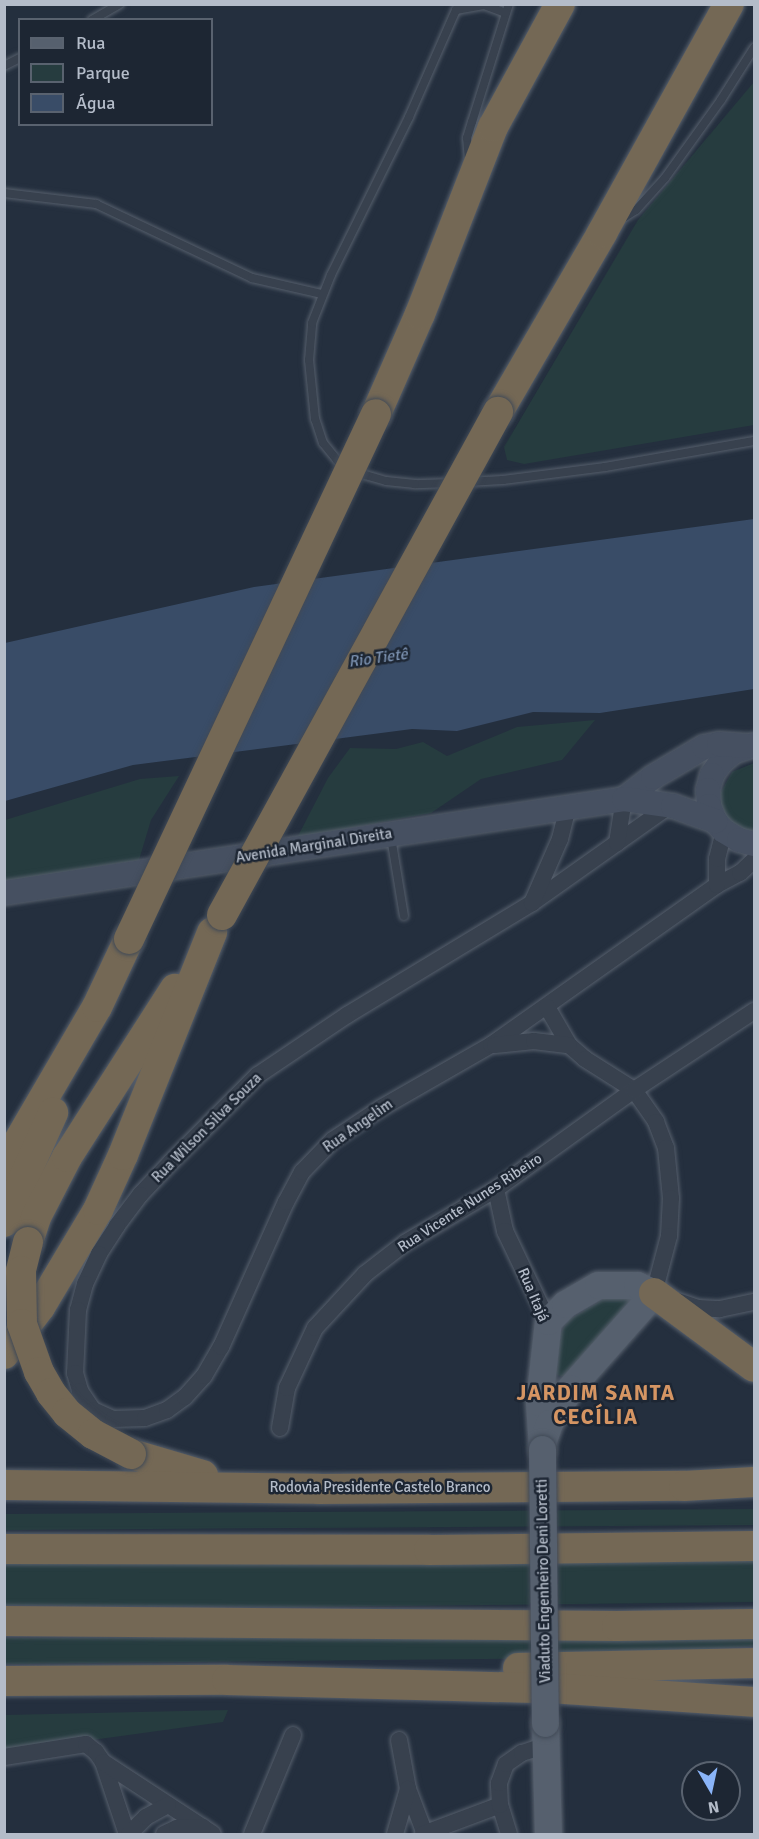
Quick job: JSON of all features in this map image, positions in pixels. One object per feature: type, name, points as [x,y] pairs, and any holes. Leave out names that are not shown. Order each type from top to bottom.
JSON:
[{"type":"highway","points":[[4,1222],[35,1158],[101,998],[376,414],[420,314],[473,174],[507,99],[560,4]]},
{"type":"highway","points":[[319,1489],[214,1478],[182,1472],[130,1454],[93,1434],[67,1413],[51,1393],[39,1372],[22,1324],[21,1271],[28,1242],[36,1217],[67,1157],[217,924],[498,412],[602,233],[729,4]]},
{"type":"highway","points":[[4,1354],[40,1308],[98,1210],[123,1155],[217,924]]},
{"type":"highway","points":[[4,1166],[101,998]]},
{"type":"highway","points":[[654,1293],[754,1367]]},
{"type":"highway","name":"Rodovia Presidente Castelo Branco","points":[[4,1485],[319,1489],[684,1486],[754,1482]]},
{"type":"highway","points":[[4,1550],[429,1550],[754,1546]]},
{"type":"highway","points":[[4,1621],[617,1626],[754,1624]]},
{"type":"highway","points":[[227,1680],[754,1661]]},
{"type":"highway","points":[[4,1681],[227,1680],[565,1689],[754,1702]]},
{"type":"main road","points":[[624,799],[653,777],[704,747],[731,744],[751,746]]},
{"type":"main road","points":[[720,826],[709,806],[708,790],[712,775],[727,757],[751,746]]},
{"type":"main road","name":"Avenida Marginal Direita","points":[[4,893],[624,799],[694,811],[739,840],[754,844]]},
{"type":"main road","points":[[542,1444],[549,1423],[570,1388],[654,1293],[637,1285],[598,1285],[565,1304],[548,1321]]},
{"type":"main road","name":"Rua Itajá","points":[[542,1444],[540,1380],[548,1321]]},
{"type":"main road","points":[[540,1380],[554,1387],[570,1388]]},
{"type":"main road","name":"Viaduto Engenheiro Deni Loretti","points":[[542,1444],[548,1834]]},
{"type":"street","points":[[617,843],[624,799]]},
{"type":"street","points":[[532,903],[560,839],[568,806]]},
{"type":"street","name":"Rua Wilson Silva Souza","points":[[75,1373],[78,1310],[85,1284],[99,1254],[140,1195],[238,1092],[258,1075],[310,1039],[532,903],[669,806]]},
{"type":"street","points":[[717,885],[720,826]]},
{"type":"street","name":"Rua Angelim","points":[[75,1373],[80,1391],[93,1410],[113,1419],[145,1419],[167,1410],[185,1397],[204,1376],[221,1347],[286,1202],[302,1172],[317,1155],[340,1135],[381,1107],[491,1045],[717,885],[740,873],[754,860]]},
{"type":"street","points":[[546,1007],[569,1045],[585,1059],[634,1090],[656,1122],[666,1148],[671,1198],[669,1236],[654,1293],[698,1308],[720,1309],[754,1302]]},
{"type":"street","name":"Rua Vicente Nunes Ribeiro","points":[[280,1428],[287,1388],[315,1328],[365,1274],[405,1243],[496,1189],[634,1090],[754,1011]]},
{"type":"street","points":[[491,1045],[534,1041],[569,1045]]},
{"type":"street","points":[[610,1074],[613,1092],[611,1107],[635,1110],[656,1122]]},
{"type":"street","name":"Rua Itajá","points":[[496,1189],[505,1231],[548,1321]]},
{"type":"street","points":[[509,1834],[500,1805],[499,1782],[506,1764],[545,1734]]},
{"type":"street","points":[[252,1834],[293,1735]]},
{"type":"street","points":[[399,1740],[408,1788],[424,1834],[500,1805]]},
{"type":"street","points":[[4,1757],[86,1744],[103,1762],[128,1834],[146,1817],[168,1805]]},
{"type":"street","points":[[103,1762],[208,1831]]},
{"type":"street","points":[[395,1834],[408,1788]]},
{"type":"street","points":[[164,1834],[177,1828],[208,1831]]},
{"type":"lane","points":[[96,18],[120,4]]},
{"type":"lane","points":[[473,174],[468,157],[467,138],[507,9],[484,5],[457,7],[425,83],[322,294],[312,324],[309,360],[315,419],[323,443],[337,460],[365,475],[386,481],[415,484],[503,480],[605,467],[754,441]]},
{"type":"lane","points":[[602,233],[636,210],[665,177],[721,100],[754,48]]},
{"type":"lane","points":[[4,66],[18,59]]},
{"type":"lane","points":[[4,193],[96,204],[252,278],[322,294]]},
{"type":"lane","points":[[391,835],[404,916]]},
{"type":"green space","points":[[754,82],[754,425],[524,464],[507,460],[504,447],[638,220]]},
{"type":"green space","points":[[595,720],[562,760],[481,779],[431,813],[297,838],[328,778],[350,748],[396,749],[423,742],[447,756],[517,727]]},
{"type":"green space","points":[[754,763],[754,838],[731,828],[720,807],[720,794],[732,772]]},
{"type":"green space","points":[[179,776],[151,820],[139,860],[5,881],[5,820],[140,779]]},
{"type":"green space","points":[[623,1297],[633,1301],[565,1377],[557,1375],[553,1365],[562,1330],[568,1320],[605,1298]]},
{"type":"green space","points":[[754,1509],[754,1525],[5,1530],[5,1514]]},
{"type":"green space","points":[[754,1561],[754,1602],[296,1607],[5,1605],[5,1562]]},
{"type":"green space","points":[[754,1636],[754,1646],[571,1658],[5,1664],[4,1638]]},
{"type":"green space","points":[[228,1710],[223,1722],[5,1752],[4,1715]]},
{"type":"water","name":"Rio Tietê","points":[[754,519],[754,689],[600,713],[533,712],[457,731],[412,729],[133,765],[5,801],[5,643],[254,587]]},
{"type":"district","name":"JARDIM SANTA CECÍLIA","points":[[596,1405]]}]
